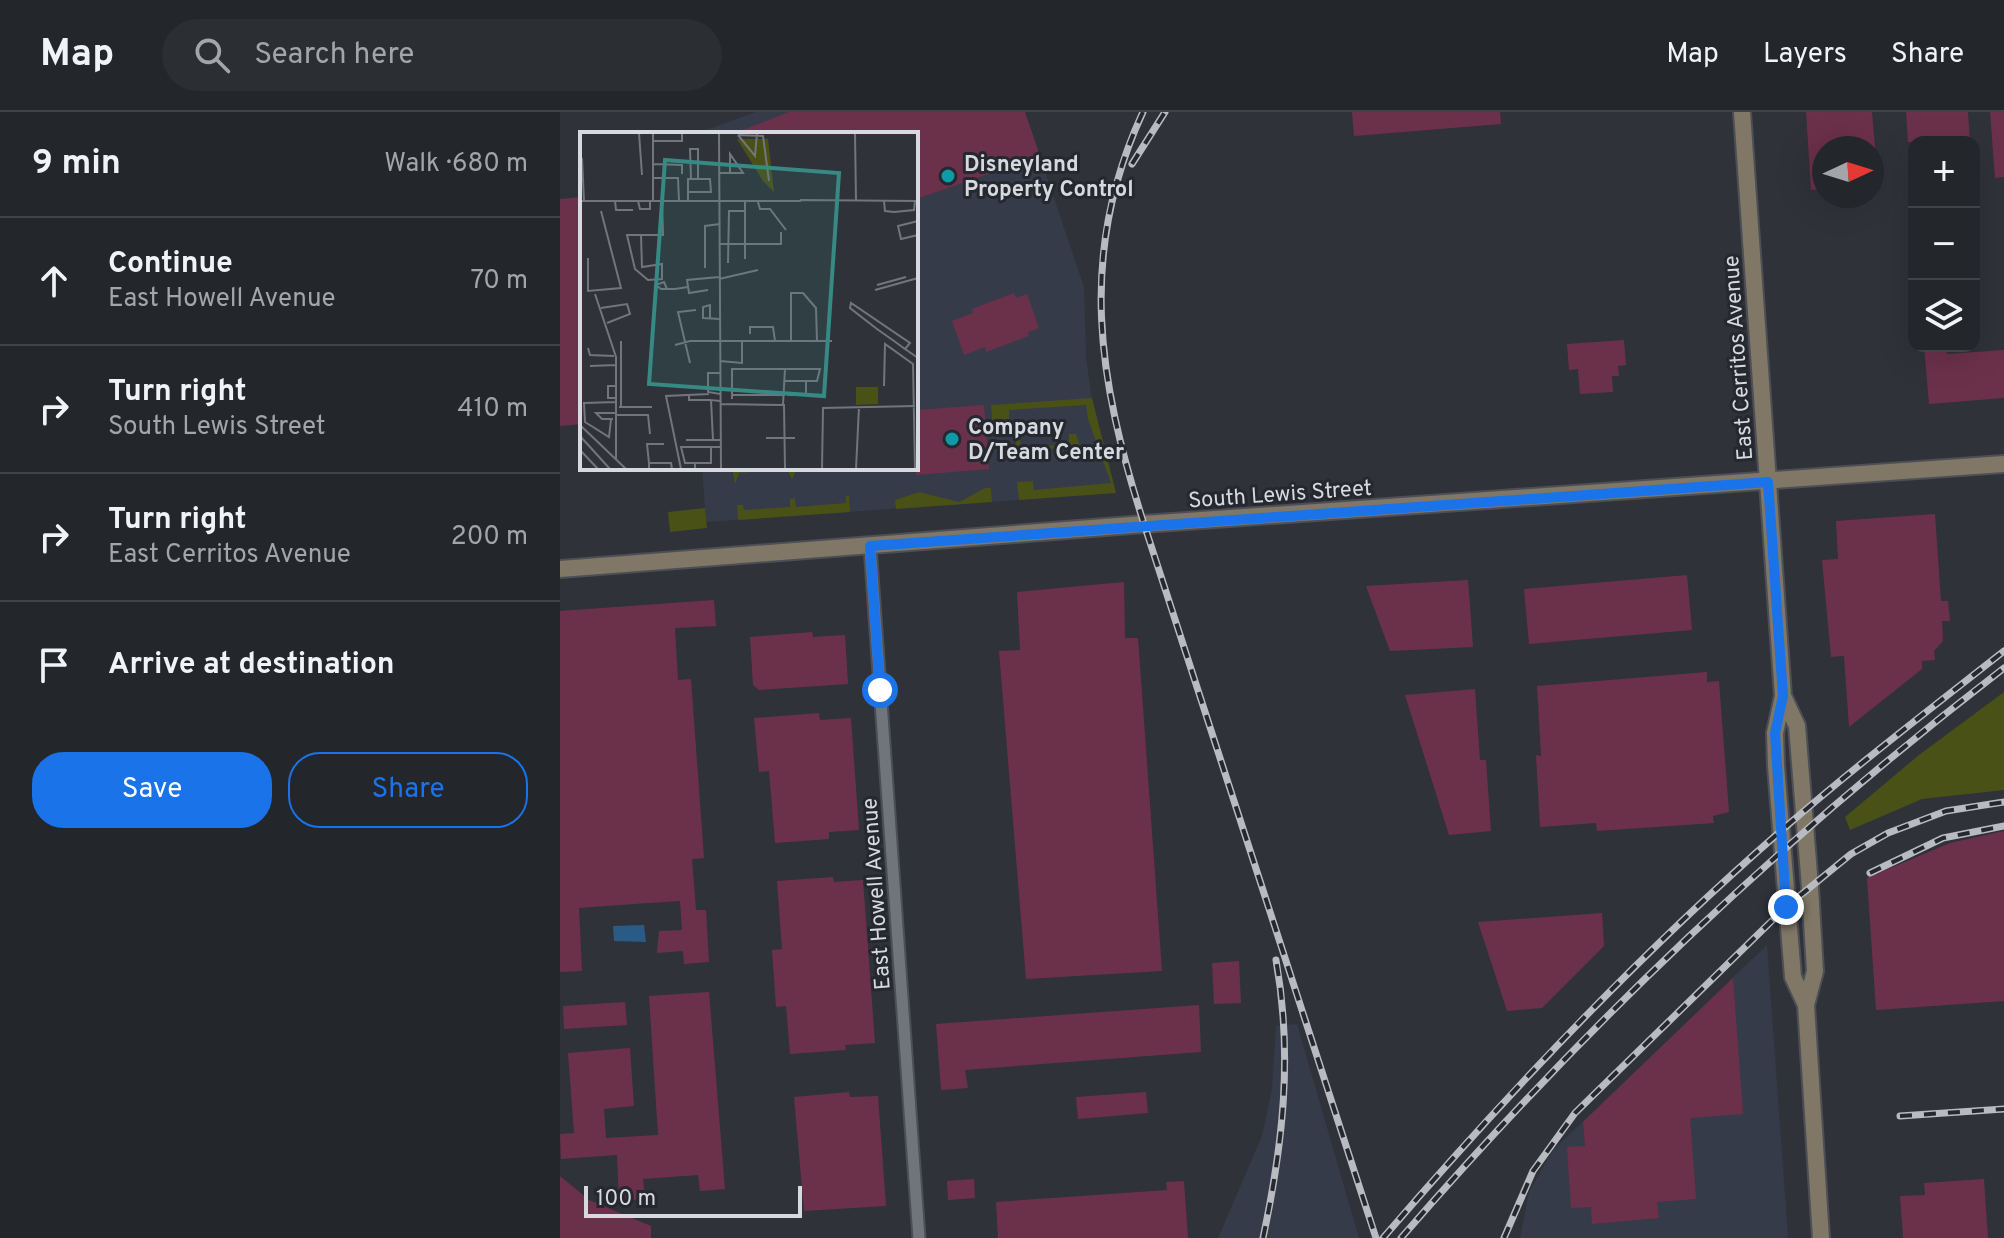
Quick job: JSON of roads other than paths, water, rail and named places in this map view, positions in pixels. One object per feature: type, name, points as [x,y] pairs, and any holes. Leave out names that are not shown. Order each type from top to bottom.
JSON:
[{"type":"main road","name":"East Cerritos Avenue","points":[[1742,112],[1783,696],[1775,733],[1786,907],[1793,977],[1806,1005]]},
{"type":"main road","name":"South Lewis Street","points":[[560,569],[1159,523],[2004,464]]},
{"type":"main road","name":"East Cerritos Avenue","points":[[1783,696],[1797,726],[1809,872],[1815,971],[1806,1005],[1821,1238]]},
{"type":"street","name":"East Howell Avenue","points":[[870,546],[919,1238]]},
{"type":"water","points":[[644,925],[646,942],[614,941],[613,926]]},
{"type":"railway","points":[[1143,112],[1122,165],[1109,216],[1102,267],[1106,368],[1115,419],[1144,524],[1376,1238]]},
{"type":"railway","points":[[1132,164],[1165,112]]},
{"type":"railway","points":[[1383,1238],[1477,1131],[1676,926],[1809,807],[2004,651]]},
{"type":"railway","points":[[1401,1238],[1542,1083],[1688,938],[1841,800],[2004,668]]},
{"type":"railway","points":[[1504,1238],[1533,1171],[1575,1113],[1786,907],[1851,854],[1888,833],[1946,811],[2004,802]]},
{"type":"railway","points":[[1870,873],[1943,838],[2004,826]]},
{"type":"railway","points":[[1263,1238],[1276,1168],[1285,1065],[1276,960]]},
{"type":"railway","points":[[1900,1116],[2004,1109]]},
{"type":"place","name":"Disneyland Property Control","points":[[948,176]]},
{"type":"place","name":"Company D/Team Center","points":[[952,439]]}]
